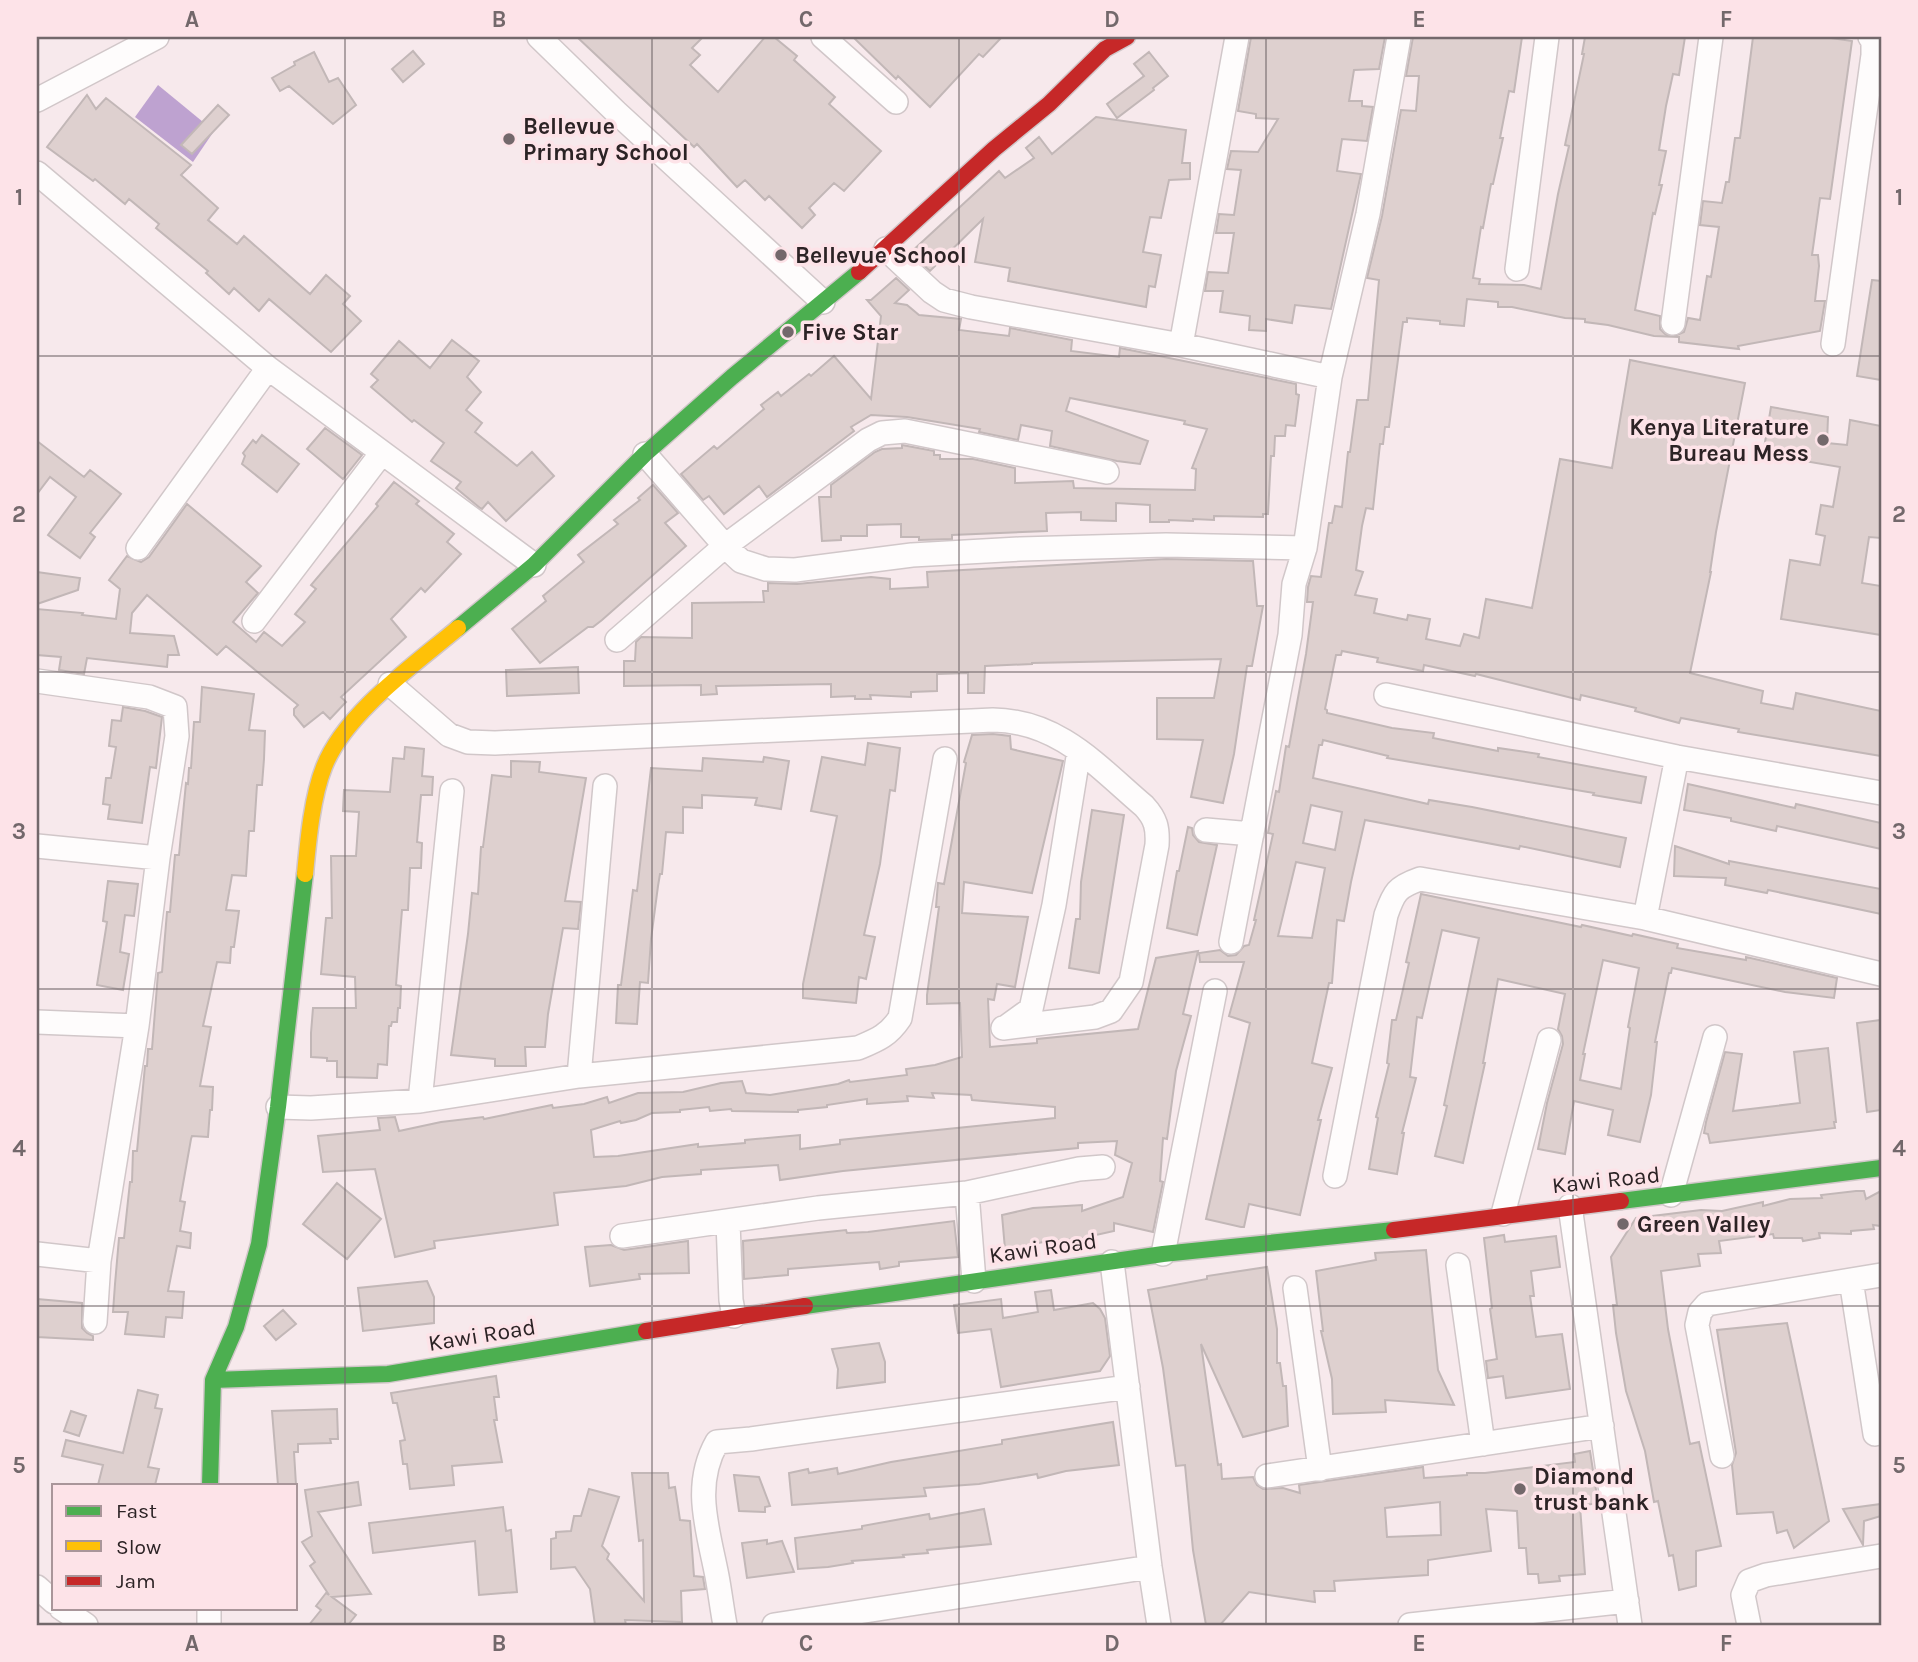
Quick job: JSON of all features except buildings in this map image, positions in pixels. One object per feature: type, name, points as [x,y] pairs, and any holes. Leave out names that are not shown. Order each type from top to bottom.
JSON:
[{"type":"street","points":[[37,100],[157,37]]},
{"type":"street","points":[[539,37],[616,112],[822,302]]},
{"type":"street","points":[[823,37],[896,102]]},
{"type":"street","points":[[210,1484],[213,1380],[236,1327],[256,1255],[278,1107],[310,828],[324,767],[348,727],[390,684],[534,565],[645,454],[886,249],[994,149],[1049,104],[1097,43],[1127,37]]},
{"type":"street","points":[[1181,345],[1237,37]]},
{"type":"street","points":[[1231,942],[1290,635],[1294,584],[1305,548],[1330,377],[1368,214],[1399,37]]},
{"type":"street","points":[[1517,269],[1547,37]]},
{"type":"street","points":[[1673,323],[1712,37]]},
{"type":"street","points":[[1833,344],[1873,110],[1873,41],[1870,37]]},
{"type":"street","points":[[37,173],[268,368],[534,565]]},
{"type":"street","points":[[886,249],[944,300],[1181,345],[1330,377]]},
{"type":"street","points":[[138,548],[268,368]]},
{"type":"street","points":[[617,640],[725,546],[868,440],[882,433],[905,431],[1107,472]]},
{"type":"street","points":[[254,621],[381,454]]},
{"type":"street","points":[[645,454],[725,546],[741,561],[766,569],[795,570],[912,555],[1020,549],[1166,545],[1305,548]]},
{"type":"street","points":[[37,681],[149,697],[175,707],[177,736],[158,858],[137,1027],[99,1261],[95,1322]]},
{"type":"street","points":[[390,684],[449,735],[468,742],[495,743],[993,720],[1018,721],[1061,737],[1079,751],[1144,806],[1155,817],[1158,831],[1131,982],[1111,1011],[1095,1017],[1003,1028],[1031,1009],[1054,905],[1079,751]]},
{"type":"street","points":[[1386,695],[1677,757],[1881,793]]},
{"type":"street","points":[[1645,918],[1677,757]]},
{"type":"street","points":[[278,1107],[311,1108],[420,1101],[579,1076],[858,1048],[890,1032],[900,1018],[905,998],[945,759]]},
{"type":"street","points":[[579,1076],[605,786]]},
{"type":"street","points":[[420,1101],[452,791]]},
{"type":"street","points":[[1206,830],[1252,834]]},
{"type":"street","points":[[37,846],[158,858]]},
{"type":"street","points":[[1335,1176],[1386,915],[1394,893],[1405,884],[1420,878],[1645,918],[1881,974]]},
{"type":"street","points":[[1163,1254],[1215,991]]},
{"type":"street","points":[[37,1021],[137,1027]]},
{"type":"street","points":[[1671,1195],[1715,1037]]},
{"type":"street","points":[[1503,1214],[1549,1040]]},
{"type":"street","points":[[622,1236],[818,1209],[967,1193],[1103,1167]]},
{"type":"street","name":"Kawi Road","points":[[213,1380],[388,1374],[734,1316],[1163,1254],[1336,1237],[1881,1168]]},
{"type":"street","points":[[967,1193],[974,1281]]},
{"type":"street","points":[[1570,1206],[1630,1625]]},
{"type":"street","points":[[728,1222],[734,1316]]},
{"type":"street","points":[[37,1254],[99,1261]]},
{"type":"street","points":[[1112,1262],[1159,1625]]},
{"type":"street","points":[[1458,1265],[1483,1444]]},
{"type":"street","points":[[1722,1455],[1697,1325],[1700,1312],[1707,1304],[1881,1275]]},
{"type":"street","points":[[1851,1280],[1875,1434]]},
{"type":"street","points":[[1295,1288],[1320,1469]]},
{"type":"street","points":[[725,1625],[705,1522],[703,1480],[707,1458],[717,1441],[764,1437],[1128,1387]]},
{"type":"street","points":[[1268,1476],[1602,1426]]},
{"type":"street","points":[[1749,1625],[1743,1595],[1749,1581],[1766,1575],[1881,1556]]},
{"type":"street","points":[[774,1625],[1150,1567]]},
{"type":"street","points":[[37,1587],[52,1600]]},
{"type":"street","points":[[1410,1625],[1505,1620],[1627,1601]]},
{"type":"street","points":[[64,1610],[86,1625]]},
{"type":"shaded area","points":[[158,85],[214,131],[193,162],[135,117]]},
{"type":"traffic: fast","points":[[458,628],[534,565],[645,454],[732,377],[859,272]]},
{"type":"traffic: fast","points":[[210,1484],[213,1380],[236,1327],[259,1244],[305,874]]},
{"type":"traffic: fast","points":[[1621,1201],[1881,1168]]},
{"type":"traffic: fast","points":[[805,1306],[1163,1254],[1394,1230]]},
{"type":"traffic: fast","points":[[213,1380],[388,1374],[646,1331]]},
{"type":"traffic: slow","points":[[305,874],[316,792],[334,747],[382,691],[458,628]]},
{"type":"traffic: jam","points":[[859,272],[994,149],[1049,104],[1105,49],[1127,37]]},
{"type":"traffic: jam","points":[[1394,1230],[1621,1201]]},
{"type":"traffic: jam","points":[[646,1331],[805,1306]]},
{"type":"place","name":"Bellevue Primary School","points":[[509,139]]},
{"type":"place","name":"Bellevue School","points":[[781,255]]},
{"type":"place","name":"Five Star","points":[[788,332]]},
{"type":"place","name":"Kenya Literature Bureau Mess","points":[[1823,440]]},
{"type":"place","name":"Green Valley","points":[[1623,1224]]},
{"type":"place","name":"Diamond trust bank","points":[[1520,1489]]}]
